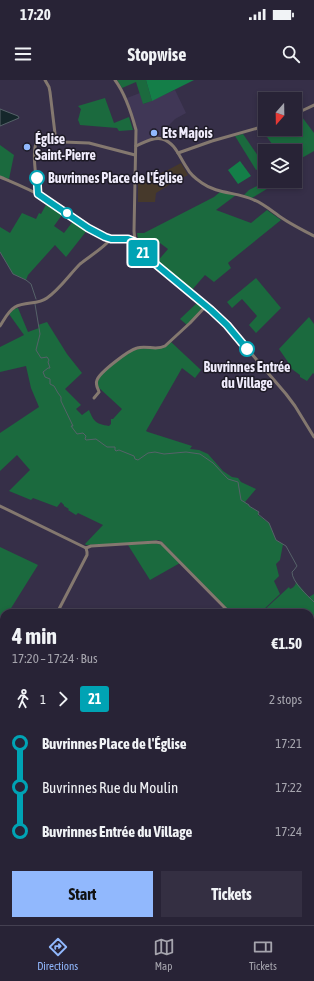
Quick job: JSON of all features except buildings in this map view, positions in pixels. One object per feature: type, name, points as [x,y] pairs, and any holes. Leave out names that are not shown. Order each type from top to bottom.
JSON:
[{"type":"street","points":[[45,80],[49,86],[56,142]]},
{"type":"street","points":[[115,80],[121,89],[136,130],[135,242],[147,257],[227,325],[286,394],[314,437]]},
{"type":"street","points":[[302,111],[314,105]]},
{"type":"street","points":[[178,153],[212,141],[258,128]]},
{"type":"street","points":[[136,146],[154,139],[160,138],[165,140],[173,145],[188,170],[205,185],[216,190],[237,194],[254,200],[314,236]]},
{"type":"street","points":[[38,194],[34,159],[36,142],[39,140],[89,144],[135,155]]},
{"type":"street","points":[[0,177],[38,194],[88,228],[105,237],[111,239],[128,239],[135,242]]},
{"type":"street","points":[[0,326],[9,312],[20,304],[37,302],[46,299],[79,265],[107,244],[111,239]]},
{"type":"street","points":[[94,398],[99,390],[96,386],[96,382],[103,372],[133,349],[141,347],[157,349],[165,346],[206,306]]},
{"type":"street","points":[[0,506],[86,548],[91,546],[156,542],[161,543],[226,609]]},
{"type":"street","points":[[59,609],[87,555],[86,548]]},
{"type":"shaded area","points":[[175,90],[186,113],[175,119],[164,130],[161,136],[137,144],[137,130],[127,98],[140,93],[144,104]]},
{"type":"shaded area","points":[[0,109],[18,116],[19,118],[0,126]]},
{"type":"shaded area","points":[[181,163],[188,175],[156,193],[155,202],[138,202],[138,182],[166,171]]},
{"type":"green space","points":[[117,80],[146,80],[152,101],[143,104],[136,82],[122,88]]},
{"type":"green space","points":[[146,80],[194,80],[152,101]]},
{"type":"green space","points":[[105,98],[114,123],[129,117],[133,130],[119,131],[117,128],[80,125],[78,120],[81,109],[78,106]]},
{"type":"green space","points":[[302,117],[314,133],[314,151],[302,158],[302,144],[272,144],[267,137],[264,137],[302,136]]},
{"type":"green space","points":[[243,134],[258,156],[258,169],[256,170],[235,136]]},
{"type":"green space","points":[[0,145],[14,155],[9,179],[0,176]]},
{"type":"green space","points":[[240,161],[251,176],[238,184],[228,170]]},
{"type":"green space","points":[[258,186],[258,188],[268,188],[252,198],[244,195],[249,190]]},
{"type":"green space","points":[[220,192],[236,195],[216,210],[251,223],[267,210],[281,220],[229,262],[228,263],[231,268],[214,282],[205,275],[191,291],[156,263],[168,249],[160,243],[147,255],[140,245],[137,233],[144,233],[214,197]]},
{"type":"green space","points":[[48,201],[64,212],[54,226],[64,233],[74,220],[88,229],[66,257],[55,245],[28,275],[26,280],[13,274],[0,252],[0,227],[10,233],[22,213],[36,219],[39,213],[41,214]]},
{"type":"green space","points":[[256,278],[281,308],[256,333],[249,325],[257,316],[242,299],[232,308],[227,302]]},
{"type":"green space","points":[[199,301],[203,307],[187,325],[180,319]]},
{"type":"green space","points":[[18,308],[28,332],[39,328],[38,325],[47,322],[67,354],[82,373],[65,389],[81,405],[76,409],[82,415],[89,410],[94,420],[101,424],[109,426],[111,424],[111,419],[113,419],[122,409],[97,386],[99,376],[121,358],[134,350],[143,348],[157,349],[171,342],[201,370],[195,378],[182,368],[146,431],[192,446],[190,449],[199,450],[208,454],[223,471],[256,489],[245,502],[259,512],[258,515],[269,523],[276,540],[283,544],[280,560],[276,564],[279,576],[274,581],[280,594],[264,609],[227,609],[161,541],[86,545],[85,544],[103,525],[78,513],[76,515],[68,510],[69,509],[61,502],[57,507],[33,498],[31,500],[9,491],[30,470],[17,455],[0,471],[0,433],[39,407],[31,388],[26,366],[0,372],[0,347],[24,335],[9,314],[14,309]]},
{"type":"green space","points":[[309,317],[314,324],[314,374],[313,373],[307,381],[289,367],[287,364],[288,362],[279,349]]},
{"type":"green space","points":[[154,543],[162,545],[180,563],[150,580],[128,545]]},
{"type":"green space","points":[[0,547],[38,565],[10,609],[0,609]]},
{"type":"green space","points":[[296,582],[309,597],[314,594],[314,609],[265,609],[289,587],[290,589]]},
{"type":"waterway","points":[[0,252],[13,274],[31,284],[36,299]]},
{"type":"waterway","points":[[35,304],[40,334],[36,350],[41,358],[47,357],[50,368],[43,372],[45,377],[50,379],[50,384],[54,386],[61,397],[61,401],[73,426],[71,426],[77,434],[83,433],[86,436],[86,440],[96,439],[107,447],[115,447],[116,451],[119,450],[134,456],[135,459],[138,460],[148,453],[155,452],[164,454],[186,452],[200,454],[213,463],[228,479],[238,482],[241,500],[259,512],[258,514],[269,523],[276,540],[286,546],[297,566],[292,572],[294,580],[314,602]]},
{"type":"bus line","name":"21","points":[[37,178],[38,194],[88,228],[111,239],[128,239],[135,242],[147,257],[218,316],[247,349]]},
{"type":"place","name":"Ets Majois","points":[[154,133]]},
{"type":"place","name":"Église Saint-Pierre","points":[[27,147]]},
{"type":"place","name":"Buvrinnes Place de l'Église","points":[[37,178]]},
{"type":"place","name":"Buvrinnes Entrée du Village","points":[[247,349]]}]
